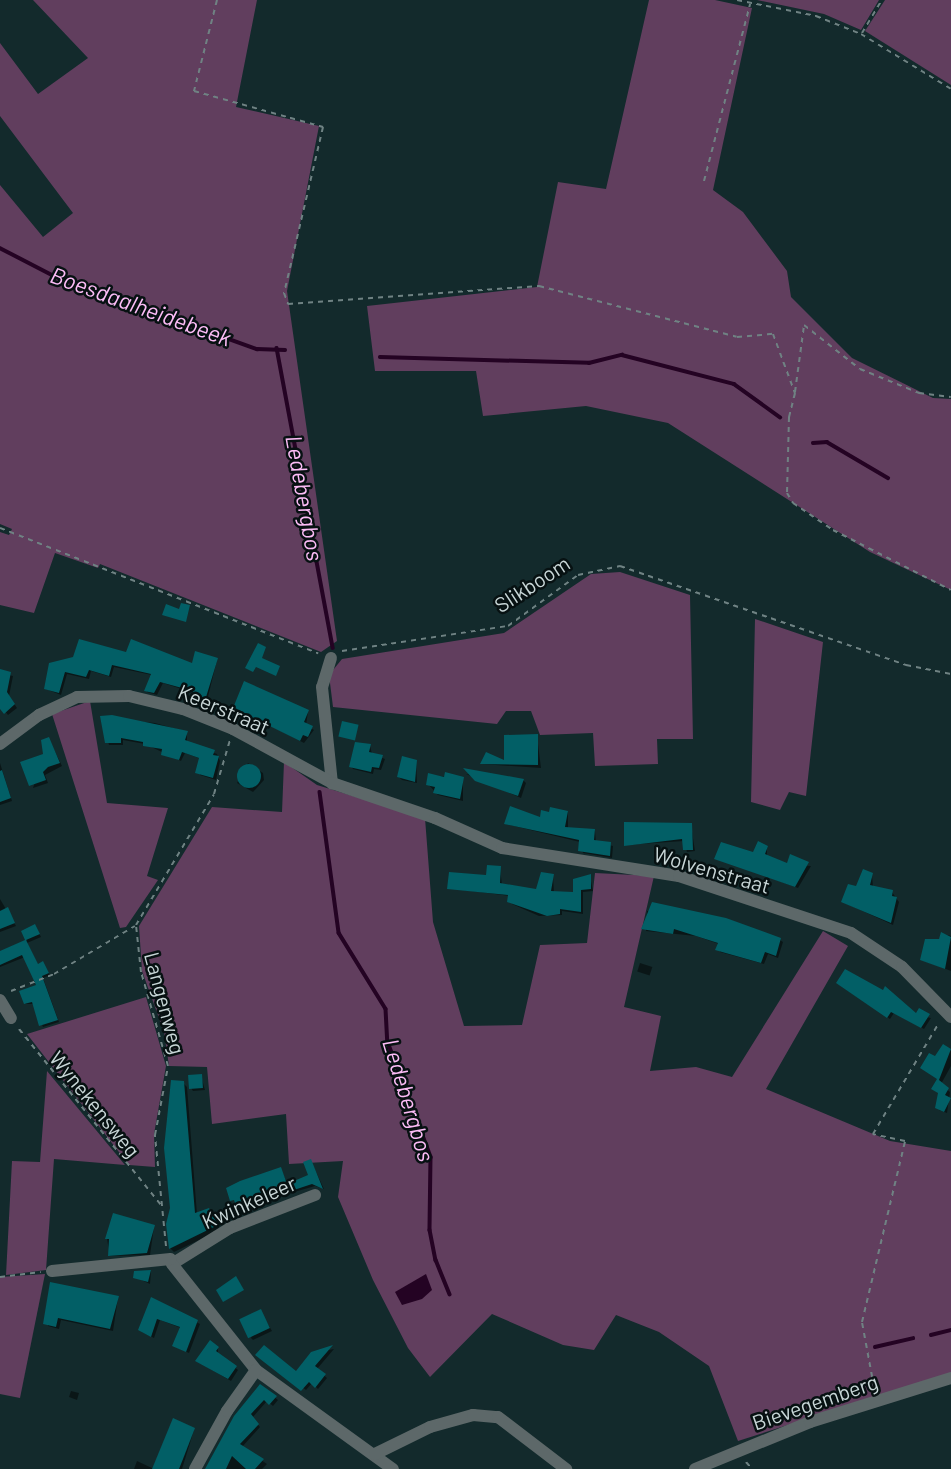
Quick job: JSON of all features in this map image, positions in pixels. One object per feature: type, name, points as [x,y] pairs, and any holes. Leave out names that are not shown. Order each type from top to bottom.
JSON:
[{"type":"street","points":[[331,658],[322,687],[332,783]]},
{"type":"street","name":"Keerstraat","points":[[0,744],[58,704],[108,695],[183,709],[233,729],[332,783],[354,792]]},
{"type":"street","name":"Wolvenstraat","points":[[354,792],[435,818],[502,848],[679,876],[851,933],[902,967],[948,1015]]},
{"type":"street","points":[[0,998],[11,1018]]},
{"type":"street","name":"Kwinkeleer","points":[[315,1195],[230,1228],[172,1264],[256,1370],[393,1469]]},
{"type":"street","points":[[51,1271],[170,1259]]},
{"type":"street","points":[[195,1469],[256,1370]]},
{"type":"street","name":"Bievegemberg","points":[[695,1469],[736,1449],[877,1400],[951,1378]]},
{"type":"street","points":[[375,1454],[430,1427],[473,1415],[498,1417],[566,1469]]},
{"type":"path","points":[[217,0],[194,91],[323,127],[284,293],[288,304],[474,294],[539,286],[737,337],[773,334],[795,393]]},
{"type":"path","points":[[737,0],[816,16],[861,34],[951,89]]},
{"type":"path","points":[[861,34],[882,0]]},
{"type":"path","points":[[704,181],[750,3]]},
{"type":"path","points":[[951,397],[919,393],[860,369],[804,324],[795,393],[789,417],[788,481],[793,503],[833,530],[951,590]]},
{"type":"path","points":[[0,528],[331,658]]},
{"type":"path","name":"Slikboom","points":[[331,658],[340,652],[508,626],[578,575],[620,566],[905,665],[951,674]]},
{"type":"path","name":"Langenweg","points":[[170,1259],[163,1237],[155,1135],[168,1066],[141,972],[136,925],[214,794],[233,729]]},
{"type":"path","points":[[0,998],[54,974],[136,925]]},
{"type":"path","points":[[877,1400],[862,1322],[905,1141],[873,1134],[948,1015]]},
{"type":"path","name":"Wynekensweg","points":[[11,1018],[44,1065],[161,1205]]},
{"type":"path","points":[[0,1277],[51,1271]]},
{"type":"shaded area","points":[[33,0],[257,0],[236,107],[319,126],[287,291],[337,641],[321,652],[100,564],[98,568],[55,553],[34,613],[0,605],[0,532],[9,535],[12,529],[0,524],[0,185],[43,237],[73,213],[0,116],[0,43],[38,94],[88,58]]},
{"type":"shaded area","points":[[649,0],[715,0],[752,8],[713,190],[743,212],[787,271],[791,297],[852,358],[933,398],[951,399],[951,590],[870,552],[668,423],[586,406],[483,416],[476,371],[375,371],[367,306],[537,287],[558,182],[606,189]]},
{"type":"shaded area","points":[[757,0],[879,0],[861,30],[824,14]]},
{"type":"shaded area","points":[[885,0],[951,0],[951,85],[865,31]]},
{"type":"shaded area","points":[[620,572],[690,595],[693,739],[657,739],[658,764],[595,766],[593,733],[540,735],[531,711],[506,711],[497,724],[333,707],[329,675],[342,659],[504,633],[591,574]]},
{"type":"shaded area","points":[[755,619],[823,642],[806,796],[789,792],[780,810],[751,802]]},
{"type":"shaded area","points":[[90,701],[107,803],[168,808],[147,876],[158,880],[126,927],[120,928],[52,714]]},
{"type":"shaded area","points":[[284,762],[317,785],[425,818],[433,922],[464,1026],[522,1025],[540,945],[587,943],[595,873],[654,876],[624,1007],[661,1016],[650,1071],[696,1067],[732,1077],[823,931],[848,946],[766,1089],[890,1141],[951,1151],[951,1373],[738,1441],[709,1366],[659,1332],[616,1315],[594,1350],[563,1345],[492,1314],[430,1377],[408,1348],[373,1280],[338,1197],[343,1161],[289,1164],[286,1114],[212,1124],[207,1067],[169,1066],[164,1032],[142,971],[139,926],[212,807],[282,812]]},
{"type":"shaded area","points":[[146,997],[166,1066],[154,1134],[155,1167],[129,1165],[27,1034]]},
{"type":"shaded area","points":[[47,1071],[125,1165],[54,1159],[46,1270],[6,1275],[12,1161],[40,1162]]},
{"type":"shaded area","points":[[45,1274],[20,1398],[0,1394],[0,1277]]},
{"type":"shaded area","points":[[426,1274],[432,1290],[422,1299],[402,1305],[395,1292]]},
{"type":"building","points":[[181,603],[190,605],[186,622],[162,615],[166,604],[179,609]]},
{"type":"building","points":[[79,639],[126,652],[131,639],[192,663],[195,651],[218,658],[203,707],[190,702],[193,691],[160,682],[154,693],[144,691],[151,674],[112,665],[109,676],[89,670],[86,677],[65,672],[59,693],[44,689],[49,663],[73,657]]},
{"type":"building","points":[[258,643],[266,647],[262,658],[280,666],[276,676],[256,667],[253,672],[245,668]]},
{"type":"building","points":[[0,669],[11,672],[7,692],[15,704],[4,714],[0,709]]},
{"type":"building","points":[[244,681],[309,710],[304,722],[313,726],[308,737],[303,735],[300,741],[233,708]]},
{"type":"building","points":[[112,715],[188,731],[185,740],[215,750],[213,755],[219,756],[213,778],[195,773],[199,758],[182,752],[179,760],[161,755],[162,749],[143,746],[143,742],[121,738],[121,743],[105,743],[100,716]]},
{"type":"building","points":[[342,721],[359,725],[355,740],[338,737]]},
{"type":"building","points":[[538,734],[538,765],[480,764],[486,752],[504,760],[504,735]]},
{"type":"building","points":[[49,737],[60,763],[43,772],[46,780],[29,786],[20,762],[43,754],[41,740]]},
{"type":"building","points":[[355,742],[371,744],[369,752],[383,755],[379,768],[372,767],[371,772],[349,767]]},
{"type":"building","points":[[402,756],[417,760],[415,782],[397,777]]},
{"type":"building","points":[[249,764],[258,767],[261,776],[258,785],[249,788],[240,785],[237,776],[240,767]]},
{"type":"building","points":[[463,768],[524,779],[518,796],[475,781]]},
{"type":"building","points":[[2,770],[11,798],[0,802],[0,771]]},
{"type":"building","points":[[445,772],[464,777],[460,799],[433,793],[435,787],[426,785],[428,773],[444,777]]},
{"type":"building","points":[[510,806],[540,817],[541,810],[549,812],[550,807],[568,811],[565,827],[595,829],[594,840],[611,842],[610,856],[578,851],[579,840],[504,824]]},
{"type":"building","points":[[624,822],[692,823],[693,850],[683,850],[682,839],[624,846]]},
{"type":"building","points":[[758,841],[768,846],[765,854],[787,863],[790,854],[809,862],[795,887],[714,859],[721,842],[753,852]]},
{"type":"building","points":[[487,865],[501,866],[500,883],[536,889],[541,872],[554,874],[551,891],[573,892],[573,879],[591,874],[591,889],[581,890],[581,912],[560,909],[560,914],[547,916],[507,902],[508,895],[447,889],[449,872],[486,875]]},
{"type":"building","points":[[863,869],[873,873],[870,885],[893,890],[892,896],[897,897],[891,923],[841,902],[848,884],[856,886]]},
{"type":"building","points":[[652,902],[726,918],[781,938],[776,956],[765,952],[761,963],[715,950],[718,943],[674,929],[673,934],[641,929]]},
{"type":"building","points":[[8,907],[15,923],[0,929],[0,911]]},
{"type":"building","points":[[35,924],[40,934],[26,940],[38,964],[43,961],[49,973],[42,976],[58,1020],[39,1026],[32,1002],[24,1004],[19,991],[36,985],[22,955],[0,965],[0,951],[25,940],[21,931]]},
{"type":"building","points":[[941,932],[951,937],[945,969],[920,960],[925,939],[939,939]]},
{"type":"building","points":[[845,969],[883,990],[885,986],[916,1013],[919,1008],[930,1014],[921,1028],[891,1012],[887,1018],[836,983]]},
{"type":"building","points":[[943,1044],[951,1049],[939,1080],[949,1088],[945,1095],[951,1098],[944,1112],[935,1108],[938,1093],[931,1089],[937,1079],[920,1068],[929,1053],[935,1056]]},
{"type":"building","points":[[202,1074],[203,1088],[189,1089],[188,1075]]},
{"type":"building","points":[[171,1080],[184,1081],[195,1213],[209,1208],[218,1225],[169,1249],[166,1224],[170,1208],[164,1148]]},
{"type":"building","points":[[311,1159],[323,1189],[312,1184],[237,1209],[234,1200],[230,1201],[226,1188],[281,1167],[287,1184],[308,1175],[303,1162]]},
{"type":"building","points":[[113,1213],[155,1225],[147,1253],[108,1256],[109,1239],[105,1239]]},
{"type":"building","points":[[151,1270],[148,1282],[133,1278],[134,1271]]},
{"type":"building","points":[[236,1276],[244,1290],[223,1302],[216,1290]]},
{"type":"building","points":[[50,1282],[119,1296],[110,1329],[58,1318],[56,1327],[43,1324]]},
{"type":"building","points":[[151,1297],[198,1320],[186,1352],[172,1346],[180,1327],[157,1319],[151,1337],[138,1330]]},
{"type":"building","points":[[261,1309],[270,1328],[248,1338],[239,1319]]},
{"type":"building","points":[[210,1340],[219,1347],[216,1351],[237,1366],[228,1379],[195,1361]]},
{"type":"building","points":[[264,1345],[296,1371],[311,1352],[333,1345],[315,1366],[326,1374],[315,1388],[309,1382],[301,1391],[255,1355]]},
{"type":"building","points":[[260,1384],[277,1396],[269,1405],[264,1400],[251,1414],[259,1424],[240,1444],[264,1459],[255,1469],[246,1469],[232,1456],[226,1469],[205,1469],[234,1416]]},
{"type":"building","points":[[173,1418],[195,1428],[179,1469],[152,1469]]},
{"type":"waterway","name":"Boesdaalheidebeek","points":[[0,248],[54,276],[257,349],[285,350]]},
{"type":"waterway","name":"Ledebergbos","points":[[277,348],[333,648]]},
{"type":"waterway","name":"Boesdaalheidebeek","points":[[380,357],[589,363],[622,355],[734,384],[780,417]]},
{"type":"waterway","name":"Boesdaalheidebeek","points":[[813,443],[827,442],[888,478]]},
{"type":"waterway","name":"Ledebergbos","points":[[320,792],[339,933],[386,1009],[388,1042],[431,1157],[430,1230],[436,1260],[450,1294]]},
{"type":"waterway","name":"Ledebergbos","points":[[931,1335],[951,1330]]},
{"type":"waterway","name":"Ledebergbos","points":[[875,1347],[913,1338]]}]
